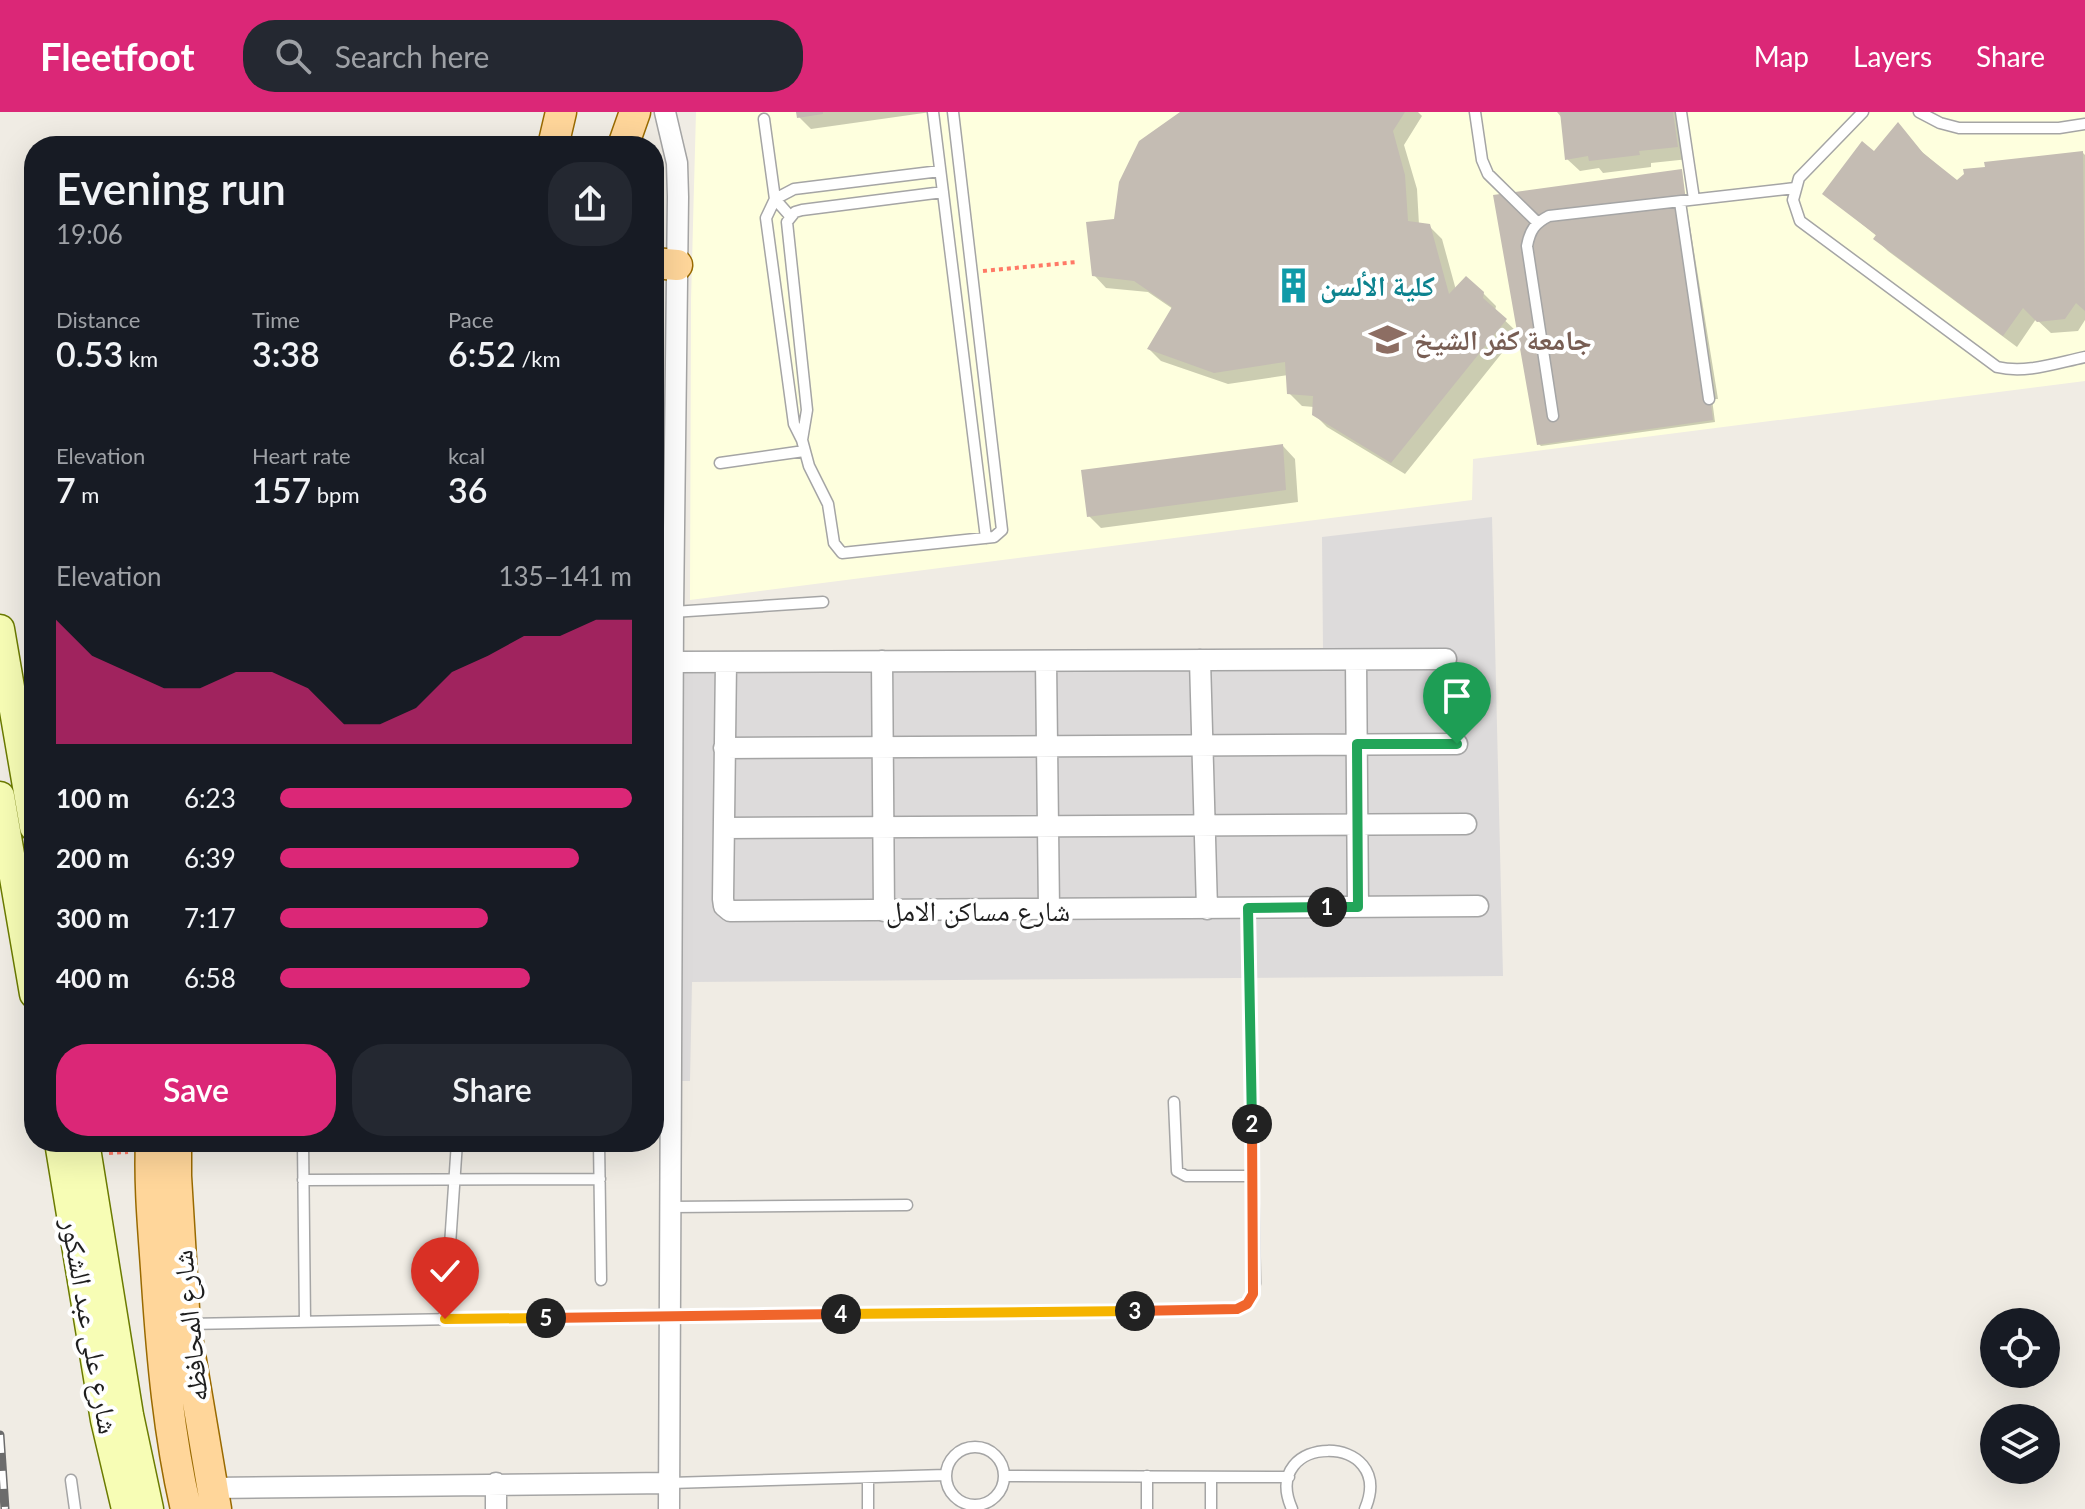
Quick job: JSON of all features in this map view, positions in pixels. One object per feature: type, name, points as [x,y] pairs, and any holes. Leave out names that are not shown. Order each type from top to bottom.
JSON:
[{"type":"main road","points":[[555,136],[561,112]]},
{"type":"main road","points":[[627,136],[635,112]]},
{"type":"main road","points":[[0,629],[24,769]]},
{"type":"main road","points":[[0,796],[24,936]]},
{"type":"main road","name":"شارع على عبد الشكور","points":[[61,1152],[103,1406],[126,1509]]},
{"type":"main road","name":"شارع على عبد الشكور","points":[[87,1152],[129,1415],[149,1509]]},
{"type":"main road","name":"شارع المحافظه","points":[[159,1152],[160,1328],[186,1509]]},
{"type":"main road","name":"شارع المحافظه","points":[[163,1152],[176,1176],[185,1325],[213,1498]]},
{"type":"street","points":[[664,888],[673,662],[667,615],[666,264],[677,163],[665,112]]},
{"type":"street","points":[[673,662],[1446,659]]},
{"type":"street","points":[[1200,660],[1207,909]]},
{"type":"street","points":[[1356,660],[1358,907]]},
{"type":"street","points":[[882,661],[884,911]]},
{"type":"street","points":[[1046,661],[1049,910]]},
{"type":"street","name":"شارع مساكن الامل","points":[[726,662],[723,899],[724,906],[730,911],[1478,906]]},
{"type":"street","points":[[724,748],[1457,744]]},
{"type":"street","points":[[724,828],[1466,824]]},
{"type":"street","points":[[664,955],[670,1207],[669,1509]]},
{"type":"street","points":[[213,1498],[496,1483],[670,1483]]},
{"type":"street","points":[[496,1483],[496,1509]]},
{"type":"lane","points":[[933,112],[986,538]]},
{"type":"lane","points":[[764,119],[775,199],[766,218],[767,229],[792,412],[797,432],[828,504],[834,543],[842,553],[986,538],[998,534],[1003,523],[953,112]]},
{"type":"lane","points":[[1475,112],[1482,160],[1488,174],[1537,222]]},
{"type":"lane","points":[[1681,112],[1694,199]]},
{"type":"lane","points":[[1863,112],[1799,178],[1793,200],[1800,221],[1985,361],[2010,370],[2085,357]]},
{"type":"lane","points":[[1919,112],[1940,123],[1959,128],[2059,128],[2085,124]]},
{"type":"lane","points":[[775,199],[794,189],[940,171]]},
{"type":"lane","points":[[1553,416],[1527,246],[1537,222],[1549,216],[1795,188]]},
{"type":"lane","points":[[803,445],[807,410],[786,228],[790,216],[802,210],[943,192]]},
{"type":"lane","points":[[775,199],[790,216]]},
{"type":"lane","points":[[1680,202],[1709,399]]},
{"type":"lane","points":[[720,463],[803,445]]},
{"type":"lane","points":[[667,615],[823,602]]},
{"type":"lane","points":[[185,1325],[670,1315],[1237,1309],[1247,1304],[1255,1283],[1248,908]]},
{"type":"lane","points":[[1174,1102],[1177,1171],[1186,1176],[1253,1176]]},
{"type":"lane","points":[[303,1152],[305,1322]]},
{"type":"lane","points":[[445,1319],[456,1152]]},
{"type":"lane","points":[[599,1152],[601,1280]]},
{"type":"lane","points":[[303,1180],[600,1179]]},
{"type":"lane","points":[[670,1207],[907,1205]]},
{"type":"lane","points":[[976,1447],[985,1448],[999,1459],[1005,1476],[999,1493],[975,1505],[958,1499],[946,1475],[948,1466],[959,1452],[976,1447]]},
{"type":"lane","points":[[1292,1509],[1288,1497],[1289,1477],[1300,1459],[1329,1448],[1349,1454],[1368,1477],[1369,1498],[1365,1509]]},
{"type":"lane","points":[[670,1483],[946,1475]]},
{"type":"lane","points":[[1005,1476],[1289,1477]]},
{"type":"lane","points":[[1147,1476],[1147,1509]]},
{"type":"lane","points":[[1211,1477],[1211,1509]]},
{"type":"lane","points":[[868,1478],[868,1509]]},
{"type":"lane","points":[[71,1480],[75,1509]]},
{"type":"path","points":[[973,272],[1077,262]]},
{"type":"shaded area","name":"جامعة كفر الشيخ","points":[[696,112],[2085,112],[2085,381],[1473,459],[1472,500],[690,600],[691,300]]},
{"type":"shaded area","points":[[1492,517],[1503,976],[692,982],[690,1081],[664,1081],[664,651],[1323,650],[1322,537]]},
{"type":"building","points":[[796,112],[823,112],[823,114],[797,118]]},
{"type":"building","name":"كلية الألسن","points":[[1180,112],[1405,112],[1393,131],[1405,175],[1408,221],[1430,224],[1449,294],[1466,276],[1484,292],[1483,298],[1507,319],[1391,463],[1312,415],[1313,396],[1287,394],[1285,362],[1214,373],[1147,349],[1172,307],[1134,281],[1092,276],[1086,222],[1114,219],[1119,182],[1139,141]]},
{"type":"building","points":[[1560,112],[1673,112],[1678,147],[1589,161],[1588,156],[1565,160]]},
{"type":"building","points":[[1898,122],[1923,153],[1957,180],[1964,174],[1963,169],[1985,167],[1984,162],[2083,151],[2085,311],[2076,303],[2065,319],[2037,322],[2023,308],[2003,336],[1873,239],[1876,235],[1822,194],[1862,141],[1874,151]]},
{"type":"building","points":[[1682,169],[1713,420],[1537,445],[1493,195]]},
{"type":"building","points":[[1283,444],[1286,490],[1087,517],[1081,470]]},
{"type":"railway","points":[[0,1435],[5,1509]]},
{"type":"place","name":"كلية الألسن","points":[[1294,286]]},
{"type":"place","name":"جامعة كفر الشيخ","points":[[1388,340]]},
{"type":"route","points":[[445,1319],[1237,1309],[1247,1304],[1255,1283],[1248,908],[1358,907],[1357,744],[1457,744]]}]
